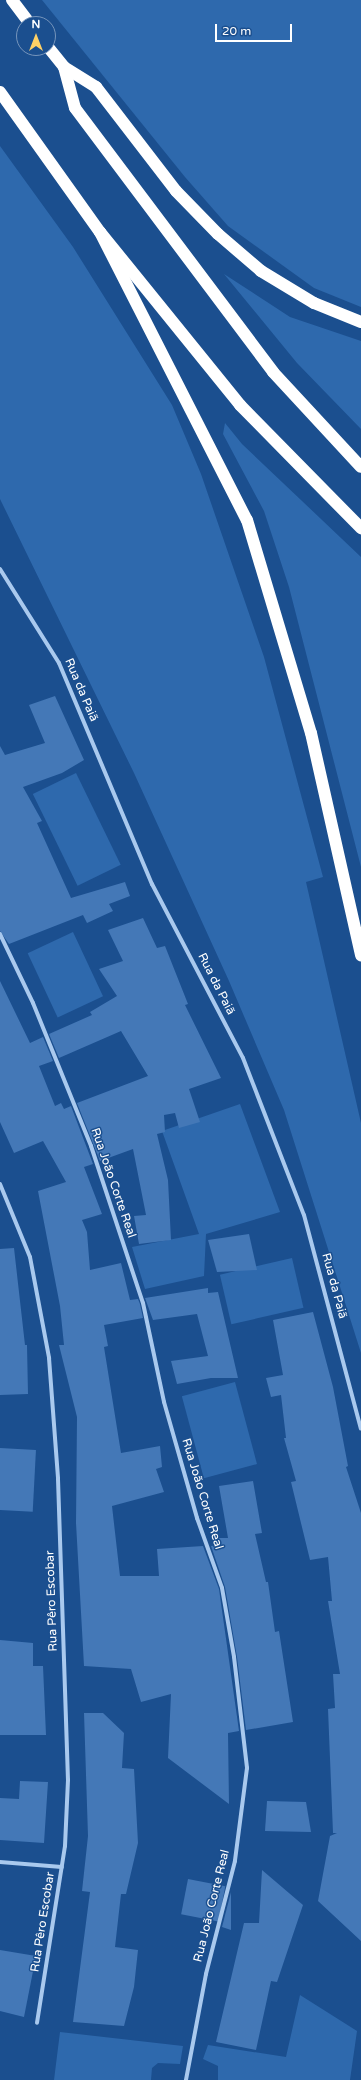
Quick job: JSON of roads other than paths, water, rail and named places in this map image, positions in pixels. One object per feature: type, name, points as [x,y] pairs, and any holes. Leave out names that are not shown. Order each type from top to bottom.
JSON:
[{"type":"highway","points":[[12,0],[24,16]]},
{"type":"highway","points":[[55,56],[64,67],[96,87],[176,191],[234,248],[261,271],[314,303],[361,322]]},
{"type":"highway","points":[[64,67],[75,108],[273,372],[361,467]]},
{"type":"highway","points":[[0,92],[100,232],[240,404],[361,528]]},
{"type":"highway","points":[[100,232],[247,520],[311,733],[361,955]]},
{"type":"street","name":"Rua da Paiã","points":[[0,569],[59,663],[152,884],[243,1058],[304,1215],[361,1429]]},
{"type":"street","name":"Rua João Corte Real","points":[[0,934],[33,1003],[91,1146],[141,1295],[168,1417],[197,1518],[222,1588],[234,1657],[243,1721],[246,1776],[235,1861],[206,1974],[186,2067],[186,2080]]},
{"type":"street","name":"Rua Pêro Escobar","points":[[0,1184],[30,1257],[49,1358],[58,1479],[68,1780],[62,1867],[37,2023]]},
{"type":"street","points":[[0,1862],[62,1867]]}]
